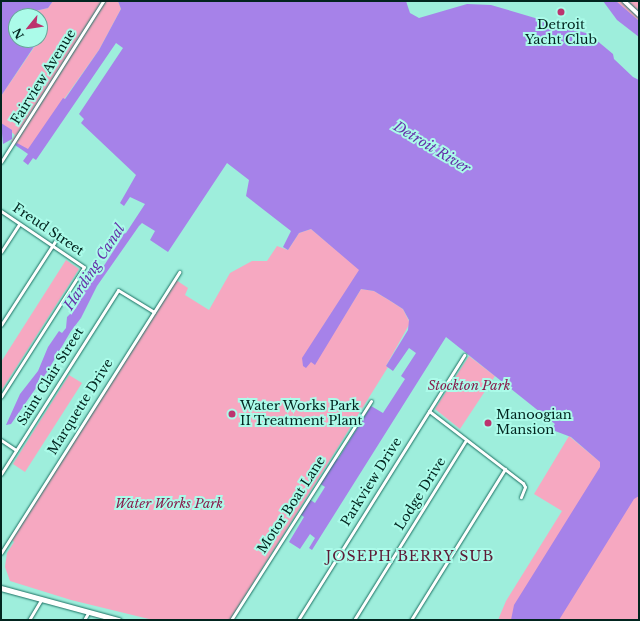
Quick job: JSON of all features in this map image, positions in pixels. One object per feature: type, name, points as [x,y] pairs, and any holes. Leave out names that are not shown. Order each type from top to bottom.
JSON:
[{"type":"main road","points":[[1,588],[88,613],[119,620]]},
{"type":"street","name":"Fairview Avenue","points":[[1,162],[103,1]]},
{"type":"street","points":[[624,1],[639,15]]},
{"type":"street","name":"Freud Street","points":[[1,211],[84,267],[1,397]]},
{"type":"street","points":[[1,252],[20,224]]},
{"type":"street","points":[[1,325],[58,237]]},
{"type":"street","name":"Marquette Drive","points":[[1,553],[178,272]]},
{"type":"street","name":"Saint Clair Street","points":[[1,474],[118,290],[154,312]]},
{"type":"street","name":"Parkview Drive","points":[[298,620],[464,355]]},
{"type":"street","name":"Motor Boat Lane","points":[[231,620],[371,401]]},
{"type":"street","points":[[429,411],[525,485],[521,497]]},
{"type":"street","points":[[1,440],[16,450]]},
{"type":"street","name":"Lodge Drive","points":[[354,620],[466,440]]},
{"type":"street","points":[[411,620],[505,469]]},
{"type":"street","points":[[29,620],[41,600]]},
{"type":"street","points":[[84,620],[88,613]]},
{"type":"green space","points":[[53,1],[118,1],[121,9],[99,50],[28,150],[11,142],[15,135],[1,123],[1,96],[34,48],[48,48],[48,8]]},
{"type":"green space","points":[[616,1],[639,1],[639,21],[629,13]]},
{"type":"green space","name":"Water Works Park","points":[[311,229],[360,270],[323,326],[311,362],[315,363],[361,289],[374,291],[403,309],[410,323],[386,366],[388,367],[230,620],[153,620],[71,600],[10,581],[5,567],[7,553],[14,542],[12,540],[176,280],[188,288],[185,295],[209,310],[230,273],[252,261],[267,261],[277,246],[288,250],[299,233]]},
{"type":"green space","points":[[66,260],[79,269],[1,391],[1,362]]},
{"type":"green space","name":"Stockton Park","points":[[469,356],[495,376],[460,429],[435,409]]},
{"type":"green space","points":[[69,375],[82,383],[25,472],[13,464]]},
{"type":"green space","points":[[569,436],[639,494],[639,620],[498,620],[506,601],[562,511],[534,494]]},
{"type":"water","points":[[1,1],[53,1],[48,8],[8,8],[8,48],[33,48],[1,96]]},
{"type":"water","name":"Detroit River","points":[[118,1],[406,1],[410,13],[419,18],[467,4],[491,5],[589,34],[613,54],[614,59],[633,77],[639,80],[639,496],[634,499],[559,620],[511,620],[514,605],[600,467],[600,462],[571,437],[555,431],[553,427],[555,424],[446,337],[312,550],[309,548],[315,538],[310,534],[300,549],[289,542],[304,517],[300,514],[309,499],[315,503],[325,487],[319,483],[335,457],[338,459],[371,406],[383,413],[405,379],[401,376],[416,353],[409,348],[393,371],[386,366],[408,330],[409,320],[403,309],[374,291],[361,289],[315,365],[311,362],[306,368],[303,366],[302,358],[359,270],[311,229],[299,233],[288,250],[283,247],[291,231],[246,196],[249,180],[227,163],[168,252],[150,240],[155,231],[142,223],[139,226],[97,286],[81,318],[71,331],[47,372],[11,424],[6,425],[20,394],[38,371],[48,347],[59,331],[62,333],[66,328],[67,317],[76,308],[83,293],[79,289],[83,282],[94,274],[98,275],[123,236],[121,235],[126,233],[145,204],[130,197],[124,206],[120,203],[136,175],[81,123],[84,119],[79,114],[123,48],[116,43],[36,160],[33,158],[28,165],[23,161],[28,154],[15,145],[17,143],[28,149],[63,98],[65,99],[99,50],[121,9]]},
{"type":"water","points":[[603,1],[616,1],[639,21],[639,37],[617,20]]},
{"type":"water","points":[[1,123],[12,130],[12,139],[3,144]]},
{"type":"place","name":"Detroit Yacht Club","points":[[561,12]]},
{"type":"place","name":"Water Works Park II Treatment Plant","points":[[232,414]]},
{"type":"place","name":"Manoogian Mansion","points":[[488,423]]},
{"type":"district","name":"JOSEPH BERRY SUB","points":[[410,556]]},
{"type":"water label","name":"Harding Canal","points":[[94,267]]}]
